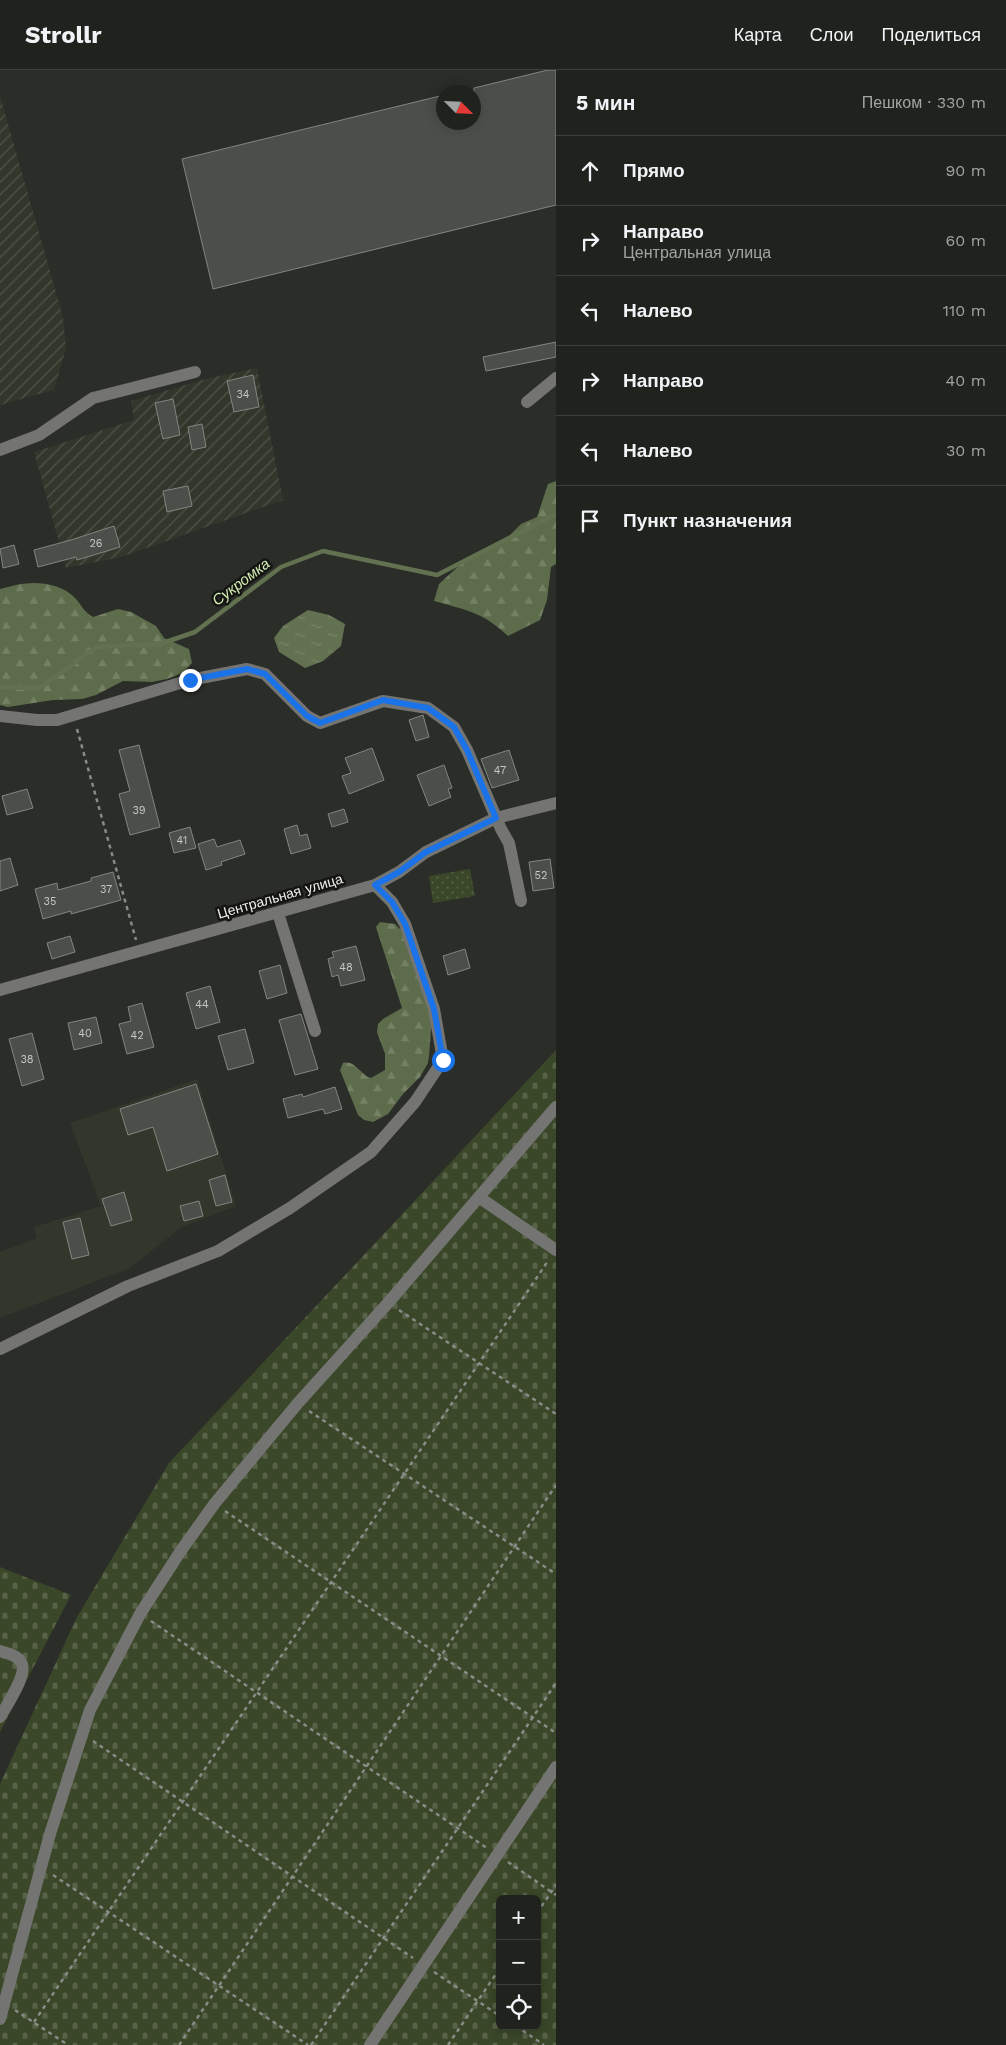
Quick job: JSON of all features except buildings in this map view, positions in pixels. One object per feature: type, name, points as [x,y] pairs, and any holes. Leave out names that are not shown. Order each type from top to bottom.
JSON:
[{"type":"street","points":[[0,450],[40,434],[93,398],[195,372]]},
{"type":"street","points":[[526,402],[556,378]]},
{"type":"street","points":[[0,716],[57,720],[190,680],[247,669],[265,674],[307,716],[320,723],[383,700],[428,708],[454,727],[467,750],[496,818],[509,842],[521,901]]},
{"type":"street","name":"Центральная улица","points":[[0,990],[375,885],[399,872],[426,852],[496,818],[556,803]]},
{"type":"street","points":[[0,1349],[128,1286],[218,1251],[234,1242],[290,1208],[371,1152],[415,1102],[443,1060],[434,1009],[405,924],[392,902],[375,885]]},
{"type":"street","points":[[278,913],[315,1031]]},
{"type":"street","points":[[0,2019],[41,1868],[90,1710],[140,1614],[180,1552],[215,1504],[298,1404],[480,1198],[556,1108]]},
{"type":"street","points":[[480,1198],[556,1250]]},
{"type":"street","points":[[0,1651],[13,1655],[21,1662],[23,1668],[22,1677],[0,1717]]},
{"type":"street","points":[[370,2045],[556,1767]]},
{"type":"path","points":[[73,715],[139,951]]},
{"type":"path","points":[[34,2022],[556,1250]]},
{"type":"path","points":[[388,1303],[556,1414]]},
{"type":"path","points":[[298,1404],[556,1574]]},
{"type":"path","points":[[179,2045],[556,1485]]},
{"type":"path","points":[[215,1504],[556,1733]]},
{"type":"path","points":[[140,1614],[367,1765],[556,1895]]},
{"type":"path","points":[[41,1868],[309,2045],[556,1683]]},
{"type":"path","points":[[82,1734],[496,2013]]},
{"type":"path","points":[[541,1907],[556,1885]]},
{"type":"path","points":[[448,2045],[496,1974]]},
{"type":"path","points":[[4,2002],[68,2045]]},
{"type":"path","points":[[522,2030],[544,2045]]},
{"type":"shaded area","points":[[0,96],[63,317],[66,348],[54,390],[0,405]]},
{"type":"shaded area","points":[[257,368],[283,500],[121,557],[66,568],[34,452],[134,420],[131,401],[209,378]]},
{"type":"shaded area","points":[[197,1079],[236,1206],[182,1227],[128,1269],[0,1318],[0,1252],[37,1238],[34,1227],[101,1206],[70,1123]]},
{"type":"green space","points":[[556,481],[556,564],[551,567],[547,600],[540,620],[508,636],[499,628],[474,613],[434,601],[439,584],[464,561],[508,537],[521,524],[537,517],[548,484]]},
{"type":"green space","points":[[34,583],[61,588],[74,597],[84,610],[93,617],[118,609],[131,612],[156,626],[164,638],[189,649],[192,663],[182,673],[167,679],[152,682],[123,681],[96,695],[82,699],[53,700],[8,707],[0,705],[0,589]]},
{"type":"green space","points":[[470,869],[475,896],[433,903],[429,876]]},
{"type":"green space","points":[[380,922],[395,924],[401,930],[432,1017],[428,1063],[420,1077],[403,1094],[388,1114],[373,1122],[364,1120],[358,1115],[340,1070],[343,1063],[351,1064],[371,1078],[385,1070],[385,1054],[377,1032],[378,1024],[402,1008],[376,927]]},
{"type":"green space","points":[[556,1050],[556,2045],[0,2045],[0,1784],[77,1617],[169,1463]]},
{"type":"green space","points":[[0,1567],[71,1595],[0,1732]]},
{"type":"water","points":[[308,610],[329,615],[345,624],[341,646],[323,661],[305,668],[279,652],[274,638],[283,626]]},
{"type":"waterway","name":"Сукромка","points":[[0,687],[40,688],[96,647],[160,644],[195,632],[281,567],[323,551],[437,575],[556,514]]},
{"type":"route","points":[[190,680],[247,669],[265,674],[307,716],[320,723],[383,700],[428,708],[454,727],[467,750],[496,818],[426,852],[399,872],[375,885],[392,902],[405,924],[434,1009],[443,1060]]}]
